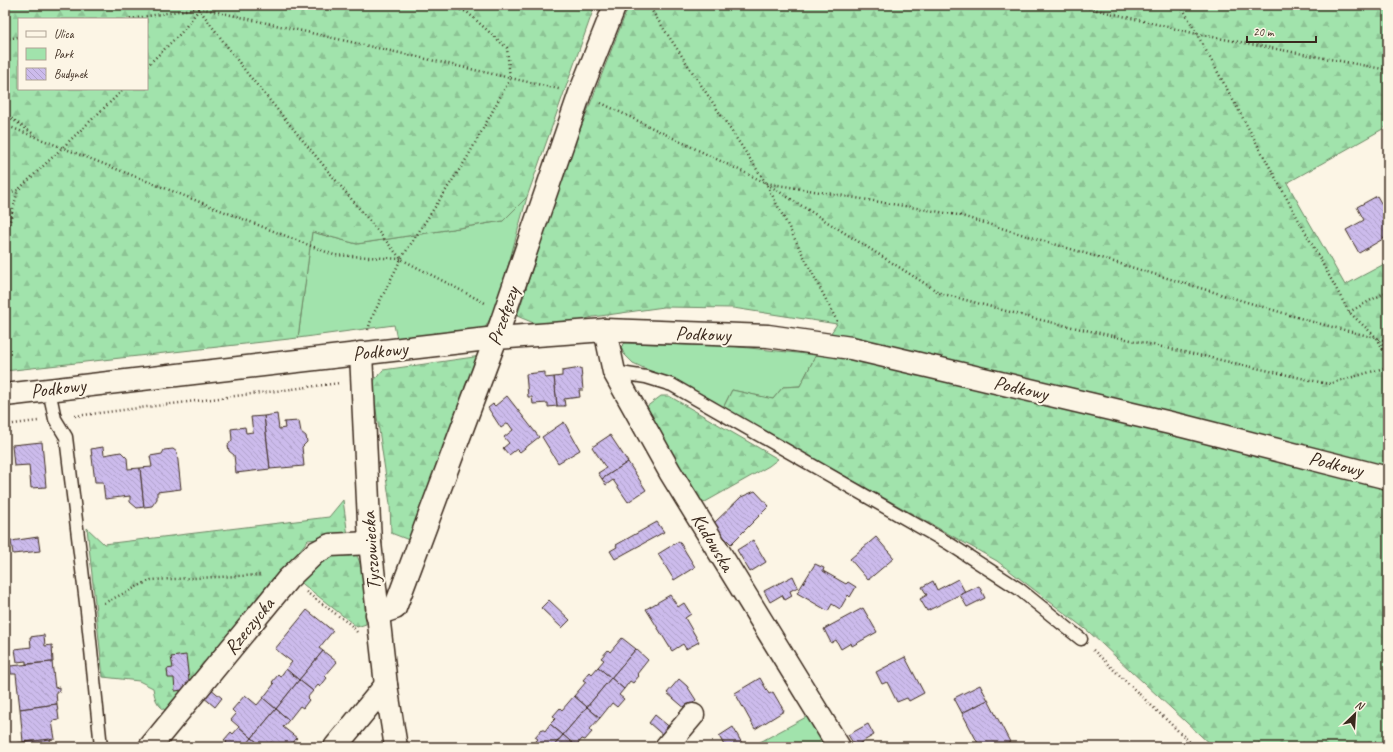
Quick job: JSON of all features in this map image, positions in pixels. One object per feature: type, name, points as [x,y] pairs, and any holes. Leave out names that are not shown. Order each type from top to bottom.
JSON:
[{"type":"street","name":"Przełęczy","points":[[377,614],[395,608],[496,338],[580,93],[616,5]]},
{"type":"street","name":"Podkowy","points":[[5,395],[496,338],[605,330],[768,336],[851,348],[1182,426],[1388,478]]},
{"type":"street","name":"Kudowska","points":[[605,330],[614,372],[670,472],[838,747]]},
{"type":"street","name":"Tyszowiecka","points":[[360,353],[370,543],[386,685],[396,747]]},
{"type":"street","name":"Rzeczycka","points":[[150,747],[288,578],[315,553],[330,545],[370,543]]},
{"type":"street","points":[[335,747],[386,685]]},
{"type":"street","points":[[666,747],[693,715]]},
{"type":"lane","points":[[614,372],[672,385],[948,543],[1019,589],[1081,639]]},
{"type":"lane","points":[[49,390],[55,419],[66,437],[87,611],[101,747]]},
{"type":"path","points":[[187,5],[510,79],[580,93],[766,183],[940,293],[1032,318],[1328,384],[1388,367]]},
{"type":"path","points":[[196,5],[200,8],[247,73],[401,259],[504,312]]},
{"type":"path","points":[[360,353],[372,317],[401,259],[467,158],[510,79],[507,48],[466,12],[447,5]]},
{"type":"path","points":[[648,5],[766,183],[851,348]]},
{"type":"path","points":[[1077,5],[1198,34],[1388,70]]},
{"type":"path","points":[[1181,5],[1349,312],[1388,348]]},
{"type":"path","points":[[136,18],[200,8]]},
{"type":"path","points":[[148,65],[181,33],[200,8]]},
{"type":"path","points":[[5,39],[18,36]]},
{"type":"path","points":[[5,194],[18,190],[64,148],[123,90]]},
{"type":"path","points":[[5,114],[38,137]]},
{"type":"path","points":[[5,125],[334,255],[401,259]]},
{"type":"path","points":[[766,183],[958,215],[1313,322],[1388,341]]},
{"type":"path","points":[[5,240],[18,190]]},
{"type":"path","points":[[1349,312],[1388,291]]},
{"type":"path","points":[[1378,339],[1388,362]]},
{"type":"path","points":[[5,425],[362,380]]},
{"type":"path","points":[[87,611],[151,580],[255,574],[288,578],[351,625],[359,635]]},
{"type":"path","points":[[1081,639],[1196,747]]},
{"type":"green space","points":[[5,5],[595,5],[527,197],[503,221],[357,244],[312,232],[298,338],[5,371]]},
{"type":"green space","points":[[629,5],[1388,5],[1388,126],[1287,183],[1345,285],[1388,262],[1388,747],[1213,747],[1089,632],[997,561],[723,408],[732,390],[773,399],[783,387],[800,386],[816,355],[837,324],[733,308],[664,307],[593,317],[566,324],[536,324],[517,316],[565,168]]},
{"type":"green space","points":[[527,197],[498,303],[484,330],[397,339],[394,325],[298,338],[312,232],[357,244],[503,221]]},
{"type":"green space","points":[[625,343],[730,346],[816,355],[800,386],[783,387],[773,399],[732,390],[723,408],[716,402],[633,363],[624,354],[621,347]]},
{"type":"green space","points":[[481,356],[409,540],[391,533],[390,504],[372,383],[383,370]]},
{"type":"green space","points":[[661,396],[669,396],[778,459],[769,466],[698,506],[642,410]]},
{"type":"green space","points":[[343,500],[348,536],[308,540],[170,713],[158,703],[153,688],[139,681],[103,677],[87,528],[104,544],[329,517]]},
{"type":"green space","points":[[353,550],[360,564],[362,574],[366,624],[357,627],[299,581],[317,559]]},
{"type":"green space","points":[[808,716],[827,747],[751,747]]},
{"type":"building","points":[[1377,196],[1388,215],[1388,236],[1359,253],[1346,230],[1364,220],[1357,207]]},
{"type":"building","points":[[581,368],[583,390],[579,390],[580,397],[564,399],[565,406],[557,406],[554,377],[562,376],[562,371]]},
{"type":"building","points":[[545,372],[545,378],[554,377],[557,406],[548,407],[548,403],[533,404],[532,397],[528,397],[526,374]]},
{"type":"building","points":[[507,396],[539,437],[520,452],[517,449],[509,455],[503,448],[509,443],[504,437],[513,430],[508,423],[501,428],[488,408],[493,404],[495,406]]},
{"type":"building","points":[[277,414],[279,429],[285,428],[284,422],[299,421],[301,432],[306,436],[307,442],[302,447],[304,466],[270,469],[264,416]]},
{"type":"building","points":[[264,416],[270,469],[236,473],[234,455],[229,451],[228,445],[232,440],[231,429],[245,427],[246,433],[253,432],[251,417]]},
{"type":"building","points":[[564,422],[580,450],[558,463],[542,437]]},
{"type":"building","points":[[610,435],[628,462],[602,479],[598,473],[606,468],[592,447]]},
{"type":"building","points":[[42,442],[46,487],[31,488],[29,465],[14,466],[12,445]]},
{"type":"building","points":[[103,447],[104,455],[121,452],[127,458],[128,469],[140,468],[144,507],[137,508],[130,502],[130,496],[105,499],[103,482],[95,482],[91,449]]},
{"type":"building","points":[[173,449],[177,452],[181,489],[157,492],[157,499],[152,506],[144,507],[140,468],[152,467],[150,456],[162,454],[164,450]]},
{"type":"building","points":[[628,462],[646,490],[628,502],[613,480],[606,485],[602,479]]},
{"type":"building","points":[[755,491],[769,506],[731,544],[712,525],[741,497]]},
{"type":"building","points":[[657,522],[664,532],[615,559],[610,551],[617,547],[616,545]]},
{"type":"building","points":[[38,537],[40,551],[13,554],[11,541]]},
{"type":"building","points":[[876,537],[894,558],[868,580],[850,559]]},
{"type":"building","points":[[753,540],[766,562],[750,572],[737,550]]},
{"type":"building","points":[[679,541],[695,567],[674,580],[658,554]]},
{"type":"building","points":[[815,564],[824,568],[823,571],[846,584],[848,582],[856,587],[850,597],[848,595],[840,609],[832,604],[828,611],[797,593]]},
{"type":"building","points":[[793,576],[798,587],[790,591],[792,596],[785,600],[782,595],[770,602],[764,591]]},
{"type":"building","points":[[958,579],[965,592],[927,611],[920,599],[927,595],[922,587],[933,581],[937,590]]},
{"type":"building","points":[[979,586],[985,598],[967,607],[960,595]]},
{"type":"building","points":[[670,595],[678,607],[684,603],[691,614],[685,618],[699,642],[686,649],[683,644],[672,651],[646,609]]},
{"type":"building","points":[[549,600],[570,620],[562,628],[541,608]]},
{"type":"building","points":[[863,608],[877,632],[852,646],[851,643],[841,649],[836,640],[831,643],[824,629]]},
{"type":"building","points":[[307,610],[333,631],[319,648],[323,651],[299,680],[286,669],[292,662],[275,649]]},
{"type":"building","points":[[44,635],[45,646],[52,645],[53,662],[26,664],[26,661],[17,662],[15,649],[31,647],[30,637]]},
{"type":"building","points":[[622,638],[636,649],[611,678],[598,667],[604,660],[601,658],[608,650],[610,652]]},
{"type":"building","points":[[636,649],[648,660],[637,674],[639,676],[633,683],[630,681],[624,689],[611,678]]},
{"type":"building","points":[[323,651],[337,662],[325,676],[327,678],[320,687],[318,685],[313,691],[299,680]]},
{"type":"building","points":[[186,655],[190,689],[175,691],[174,678],[168,678],[167,669],[173,668],[171,657]]},
{"type":"building","points":[[905,657],[924,693],[909,701],[907,698],[897,702],[887,682],[882,684],[876,672]]},
{"type":"building","points":[[52,662],[55,688],[59,687],[59,692],[56,692],[57,704],[20,709],[16,674],[11,674],[10,666]]},
{"type":"building","points":[[598,667],[611,678],[587,707],[574,696],[586,682],[583,680],[590,672],[592,674]]},
{"type":"building","points":[[286,669],[299,680],[276,709],[263,698],[274,684],[272,682],[278,675],[280,677]]},
{"type":"building","points":[[611,678],[624,689],[619,695],[624,699],[617,707],[612,703],[600,718],[587,707]]},
{"type":"building","points":[[760,678],[769,694],[773,692],[784,711],[755,729],[735,693]]},
{"type":"building","points":[[679,679],[687,686],[696,700],[687,710],[667,693]]},
{"type":"building","points":[[299,680],[313,691],[307,698],[309,700],[303,708],[300,706],[289,720],[276,709]]},
{"type":"building","points":[[980,685],[988,700],[962,713],[954,698]]},
{"type":"building","points":[[210,688],[222,698],[215,707],[203,697]]},
{"type":"building","points":[[245,695],[257,705],[263,698],[276,709],[252,738],[231,720],[236,714],[232,710]]},
{"type":"building","points":[[574,696],[587,707],[563,735],[550,724],[556,718],[553,716],[560,708],[562,710]]},
{"type":"building","points":[[988,700],[1010,742],[1000,747],[980,747],[962,713]]},
{"type":"building","points":[[57,704],[59,720],[52,721],[55,739],[23,742],[20,709]]},
{"type":"building","points":[[587,707],[600,718],[589,730],[592,732],[585,740],[582,739],[576,746],[563,735]]},
{"type":"building","points":[[276,709],[289,720],[283,727],[297,738],[289,747],[277,747],[271,742],[267,747],[263,747],[252,738]]},
{"type":"building","points":[[655,715],[672,729],[665,737],[649,723]]},
{"type":"building","points":[[550,724],[563,735],[553,747],[531,747],[538,739],[535,737],[542,729],[545,731]]},
{"type":"building","points":[[868,724],[874,735],[855,746],[848,735]]},
{"type":"building","points":[[239,727],[252,738],[245,747],[222,747],[227,742],[224,740],[231,732],[233,734]]},
{"type":"building","points":[[733,727],[744,747],[725,747],[719,736]]},
{"type":"building","points":[[563,735],[576,746],[576,747],[553,747]]},
{"type":"building","points":[[252,738],[263,747],[245,747]]},
{"type":"building","points":[[50,739],[51,747],[18,747],[18,743]]}]
